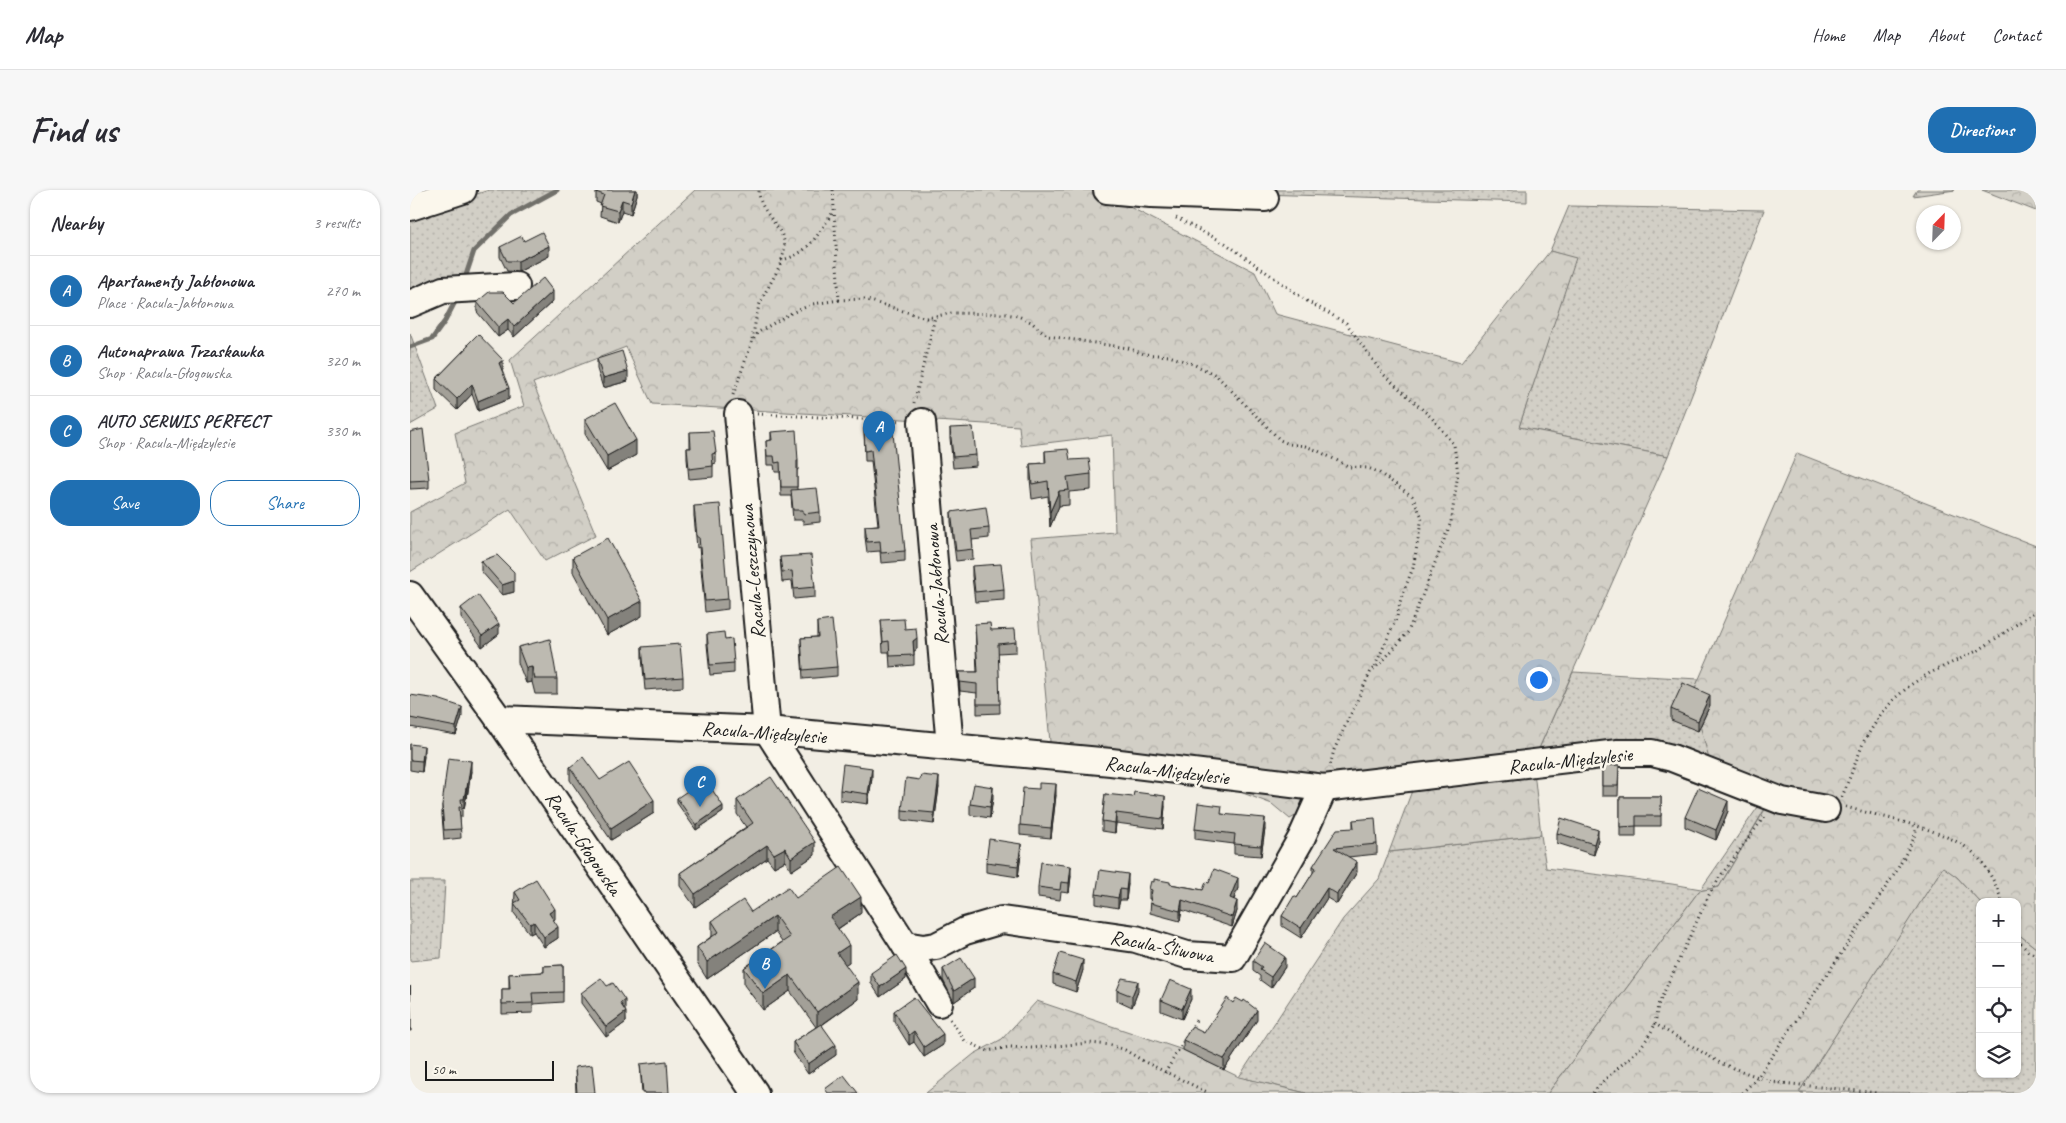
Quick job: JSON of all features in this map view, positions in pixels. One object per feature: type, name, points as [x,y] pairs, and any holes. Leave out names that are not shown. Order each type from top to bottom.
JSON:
[{"type":"street","points":[[410,207],[463,190]]},
{"type":"street","points":[[1107,190],[1151,194],[1265,198]]},
{"type":"street","points":[[410,304],[443,290],[516,286]]},
{"type":"street","name":"Racula-Leszczynowa","points":[[738,414],[767,730]]},
{"type":"street","name":"Racula-Jabłonowa","points":[[917,422],[950,747]]},
{"type":"street","name":"Racula-Głogowska","points":[[411,600],[499,719],[755,1093]]},
{"type":"street","name":"Racula-Międzylesie","points":[[499,719],[767,730],[1111,762],[1324,788],[1618,753],[1652,753],[1672,758],[1782,801],[1826,809]]},
{"type":"street","points":[[767,730],[905,945],[939,1003]]},
{"type":"street","name":"Racula-Śliwowa","points":[[905,945],[923,948],[936,946],[965,931],[1002,920],[1136,939],[1187,955],[1233,958],[1301,839],[1324,788]]},
{"type":"path","points":[[759,190],[764,209],[784,240],[784,253],[760,302],[752,342],[732,402],[732,407],[738,414],[917,422],[914,400],[935,316]]},
{"type":"path","points":[[832,190],[838,259],[839,300]]},
{"type":"path","points":[[781,260],[795,258],[809,246],[833,212]]},
{"type":"path","points":[[1172,216],[1226,243],[1307,301],[1346,323],[1383,374],[1432,418],[1454,445],[1458,473],[1451,522],[1408,632],[1381,663],[1375,666]]},
{"type":"path","points":[[752,342],[757,333],[789,314],[813,304],[839,300],[864,299],[926,318],[952,313],[977,312],[1018,316],[1031,322],[1048,336],[1128,348],[1144,354],[1170,356],[1203,367],[1216,375],[1280,440],[1316,450],[1350,467],[1368,468],[1378,472],[1412,496],[1422,517],[1413,568],[1401,598],[1397,616],[1334,750],[1324,788]]},
{"type":"path","points":[[1826,809],[1839,802],[1846,790],[1864,741],[1881,714],[1894,698],[1930,673],[1979,650],[2036,611]]},
{"type":"path","points":[[1593,1093],[1602,1082],[1643,1047],[1649,1038],[1655,1024],[1658,1005],[1709,895],[1764,817],[1782,801]]},
{"type":"path","points":[[1826,809],[1845,806],[1941,835],[1970,850],[1987,870],[2000,898]]},
{"type":"path","points":[[1742,1093],[1758,1077],[1896,872],[1914,838],[1917,827]]},
{"type":"path","points":[[2020,943],[2028,951],[2036,955]]},
{"type":"path","points":[[939,1003],[965,1041],[988,1051],[1010,1047],[1032,1048],[1089,1043],[1104,1045],[1125,1050],[1165,1073],[1209,1093]]},
{"type":"path","points":[[1165,1073],[1196,1020]]},
{"type":"path","points":[[1655,1024],[1722,1064],[1772,1082],[1878,1093]]},
{"type":"green space","points":[[489,190],[557,190],[511,215],[474,251],[459,293],[410,309],[410,216]]},
{"type":"green space","points":[[695,190],[1097,190],[1255,272],[1275,314],[1461,363],[1550,251],[1576,258],[1519,427],[1668,456],[1533,762],[1541,835],[1389,852],[1416,780],[1331,796],[1290,819],[1272,804],[1235,790],[1052,763],[1031,539],[1115,532],[1112,435],[1021,446],[1019,426],[652,404],[626,347],[533,383],[596,535],[545,561],[510,509],[410,572],[410,512],[465,483],[455,433],[524,406],[510,360]]},
{"type":"green space","points":[[1125,190],[1527,190],[1527,202]]},
{"type":"green space","points":[[1917,190],[1955,190],[1913,196]]},
{"type":"green space","points":[[1982,190],[2036,190],[2036,211]]},
{"type":"green space","points":[[1569,206],[1764,210],[1668,456],[1519,427],[1575,259],[1550,251]]},
{"type":"green space","points":[[410,333],[438,409],[410,425]]},
{"type":"green space","points":[[1797,453],[2036,546],[2036,948],[2021,936],[2021,898],[1976,898],[1957,877],[1943,867],[1799,1092],[1804,1093],[1548,1093],[1699,891],[1719,887],[1770,801],[1713,774],[1692,695]]},
{"type":"green space","points":[[1573,672],[1699,679],[1692,695],[1770,800],[1719,887],[1699,891],[1548,1093],[1306,1093],[1239,1077],[1343,919],[1379,879],[1389,852],[1541,835],[1546,868],[1701,889],[1760,804],[1682,778],[1682,765],[1533,762]]},
{"type":"green space","points":[[1943,866],[1957,877],[1976,898],[1976,1078],[2021,1078],[2021,936],[2036,948],[2036,1093],[1799,1092]]},
{"type":"green space","points":[[410,881],[445,881],[441,958],[410,961]]},
{"type":"green space","points":[[1037,1001],[1183,1050],[1239,1077],[1306,1093],[926,1093],[974,1054],[1002,1039]]},
{"type":"building","points":[[596,190],[635,190],[631,203],[622,200],[618,211],[600,206],[604,195],[596,192]]},
{"type":"building","points":[[542,232],[549,246],[518,261],[507,261],[500,247],[522,236],[524,241]]},
{"type":"building","points":[[543,278],[553,291],[514,327],[508,319],[498,327],[477,302],[489,292],[503,292],[514,303]]},
{"type":"building","points":[[478,334],[503,360],[499,363],[509,388],[478,401],[472,384],[457,399],[436,379]]},
{"type":"building","points":[[622,351],[628,371],[603,378],[597,359]]},
{"type":"building","points":[[615,403],[636,440],[607,456],[585,419]]},
{"type":"building","points":[[885,426],[885,434],[893,433],[905,551],[881,553],[880,541],[867,542],[865,526],[879,525],[871,450],[865,451],[864,428]]},
{"type":"building","points":[[973,427],[976,455],[953,457],[950,428]]},
{"type":"building","points":[[423,429],[429,480],[410,481],[410,432]]},
{"type":"building","points":[[796,430],[797,487],[781,487],[780,462],[775,463],[774,456],[767,456],[766,441],[772,440],[771,432]]},
{"type":"building","points":[[713,431],[716,453],[712,454],[713,466],[689,469],[687,448],[691,448],[690,432]]},
{"type":"building","points":[[1068,449],[1070,460],[1089,459],[1091,474],[1067,477],[1069,490],[1059,491],[1050,512],[1048,481],[1032,484],[1030,464],[1046,463],[1045,451]]},
{"type":"building","points":[[817,488],[820,512],[803,514],[803,510],[793,510],[791,490]]},
{"type":"building","points":[[720,504],[728,599],[705,601],[694,506]]},
{"type":"building","points":[[986,507],[989,528],[971,530],[973,549],[956,551],[951,512]]},
{"type":"building","points":[[608,538],[642,601],[607,620],[573,557]]},
{"type":"building","points":[[497,555],[514,572],[514,581],[502,585],[481,561]]},
{"type":"building","points":[[811,555],[815,587],[794,589],[792,571],[782,572],[780,557]]},
{"type":"building","points":[[1001,564],[1004,589],[975,592],[972,566]]},
{"type":"building","points":[[478,595],[499,624],[482,636],[461,608]]},
{"type":"building","points":[[904,619],[905,629],[916,628],[917,638],[913,641],[914,655],[890,656],[889,641],[883,642],[881,620]]},
{"type":"building","points":[[832,620],[837,667],[803,670],[801,638],[818,637],[817,622]]},
{"type":"building","points":[[990,623],[991,630],[1015,629],[1016,642],[998,644],[1000,704],[977,704],[977,684],[960,682],[959,672],[978,672],[975,624]]},
{"type":"building","points":[[724,632],[725,640],[732,639],[734,663],[710,665],[707,634]]},
{"type":"building","points":[[550,639],[557,679],[535,679],[532,667],[526,668],[518,647]]},
{"type":"building","points":[[680,644],[683,677],[645,680],[642,647]]},
{"type":"building","points":[[1683,683],[1710,695],[1698,721],[1671,709]]},
{"type":"building","points":[[410,695],[438,699],[462,707],[456,727],[410,718]]},
{"type":"building","points":[[410,744],[424,746],[422,761],[410,760]]},
{"type":"building","points":[[583,757],[600,780],[629,762],[654,800],[611,828],[570,767]]},
{"type":"building","points":[[448,758],[471,761],[467,788],[464,799],[461,799],[462,807],[459,807],[461,829],[444,830],[442,805]]},
{"type":"building","points":[[843,764],[872,768],[868,794],[840,790]]},
{"type":"building","points":[[1619,765],[1618,786],[1602,786],[1602,766]]},
{"type":"building","points":[[921,775],[939,777],[934,813],[902,810],[906,778],[920,780]]},
{"type":"building","points":[[771,777],[815,842],[791,858],[785,848],[774,854],[767,845],[695,894],[680,873],[753,823],[737,800]]},
{"type":"building","points":[[705,779],[723,806],[696,825],[677,798]]},
{"type":"building","points":[[1039,783],[1056,784],[1051,828],[1020,825],[1023,788],[1039,789]]},
{"type":"building","points":[[974,784],[993,787],[990,807],[970,804]]},
{"type":"building","points":[[1698,788],[1728,801],[1716,830],[1685,817]]},
{"type":"building","points":[[1134,792],[1165,796],[1163,819],[1116,813],[1115,823],[1102,821],[1105,794],[1133,797]]},
{"type":"building","points":[[1620,797],[1661,797],[1661,816],[1636,816],[1636,826],[1620,827]]},
{"type":"building","points":[[1198,803],[1222,806],[1221,814],[1265,818],[1261,846],[1234,844],[1235,834],[1195,829]]},
{"type":"building","points":[[1375,818],[1377,844],[1334,848],[1357,862],[1337,894],[1327,888],[1301,928],[1282,916],[1294,896],[1297,898],[1316,868],[1313,866],[1337,829],[1354,828],[1353,820]]},
{"type":"building","points":[[1561,818],[1598,830],[1594,844],[1557,833]]},
{"type":"building","points":[[989,839],[1021,844],[1018,866],[986,862]]},
{"type":"building","points":[[1041,862],[1071,866],[1069,883],[1061,882],[1060,890],[1038,887]]},
{"type":"building","points":[[841,867],[861,897],[830,917],[849,945],[837,953],[858,982],[817,1012],[790,975],[763,994],[744,968],[790,937],[775,916],[707,962],[697,947],[719,932],[712,921],[743,900],[751,912],[788,887],[796,898]]},
{"type":"building","points":[[1214,869],[1238,878],[1230,898],[1237,901],[1232,917],[1182,900],[1180,911],[1150,903],[1152,890],[1149,889],[1151,881],[1154,882],[1154,879],[1203,890],[1206,882],[1209,883]]},
{"type":"building","points":[[1100,870],[1128,874],[1126,890],[1120,889],[1118,898],[1096,894]]},
{"type":"building","points":[[536,879],[555,909],[549,913],[558,927],[544,937],[534,922],[530,924],[514,903],[520,900],[515,892]]},
{"type":"building","points":[[1265,943],[1285,957],[1271,977],[1260,970],[1262,967],[1253,961]]},
{"type":"building","points":[[1060,953],[1083,960],[1076,982],[1053,974]]},
{"type":"building","points":[[897,955],[906,969],[880,987],[871,973]]},
{"type":"building","points":[[961,958],[974,978],[954,991],[943,969]]},
{"type":"building","points":[[563,965],[563,992],[532,993],[533,1003],[502,1004],[502,989],[510,989],[509,974],[544,972],[544,966]]},
{"type":"building","points":[[601,978],[607,986],[613,983],[625,1000],[620,1003],[626,1012],[606,1027],[581,993]]},
{"type":"building","points":[[1122,978],[1138,981],[1132,996],[1117,990]]},
{"type":"building","points":[[1170,980],[1191,989],[1182,1009],[1161,1000]]},
{"type":"building","points":[[410,986],[411,1021],[410,1021]]},
{"type":"building","points":[[914,997],[943,1034],[924,1047],[914,1031],[909,1035],[894,1011]]},
{"type":"building","points":[[1227,998],[1233,1003],[1236,998],[1243,1002],[1244,1000],[1257,1010],[1224,1059],[1183,1040],[1192,1027],[1204,1033]]},
{"type":"building","points":[[821,1024],[836,1045],[808,1064],[793,1042]]},
{"type":"building","points":[[667,1061],[669,1093],[643,1093],[640,1064]]},
{"type":"building","points":[[592,1065],[595,1093],[577,1093],[575,1067]]},
{"type":"building","points":[[844,1075],[858,1093],[828,1093],[825,1089]]},
{"type":"waterway","points":[[464,281],[474,251],[511,215],[557,190]]},
{"type":"waterway","points":[[410,347],[432,339],[445,321],[457,298]]},
{"type":"place","name":"Apartamenty Jabłonowa","points":[[879,452]]},
{"type":"place","name":"AUTO SERWIS PERFECT","points":[[700,807]]},
{"type":"place","name":"Autonaprawa Trzaskawka","points":[[765,989]]}]
